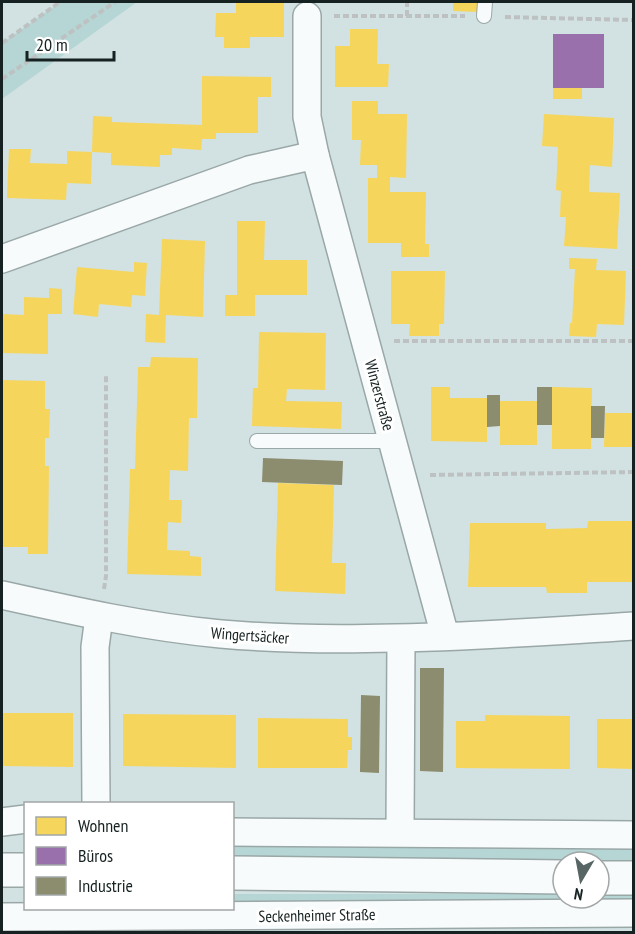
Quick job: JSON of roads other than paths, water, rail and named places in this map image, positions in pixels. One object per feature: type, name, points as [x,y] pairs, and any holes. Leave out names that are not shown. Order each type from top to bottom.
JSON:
[{"type":"street","name":"Winzerstraße","points":[[307,16],[307,117],[315,155],[445,636]]},
{"type":"street","points":[[2,259],[249,170],[315,155]]},
{"type":"street","name":"Wingertsäcker","points":[[2,595],[99,617],[221,634],[315,639],[401,639],[633,626]]},
{"type":"street","points":[[96,802],[95,647],[99,617]]},
{"type":"street","points":[[400,832],[401,639]]},
{"type":"street","points":[[2,822],[24,819]]},
{"type":"street","points":[[234,832],[633,835]]},
{"type":"street","points":[[2,870],[24,870]]},
{"type":"street","points":[[234,873],[551,877]]},
{"type":"street","points":[[611,878],[633,879]]},
{"type":"street","name":"Seckenheimer Straße","points":[[6,922],[235,925],[633,913]]},
{"type":"lane","points":[[484,16],[485,2]]},
{"type":"lane","points":[[257,441],[393,441]]}]
